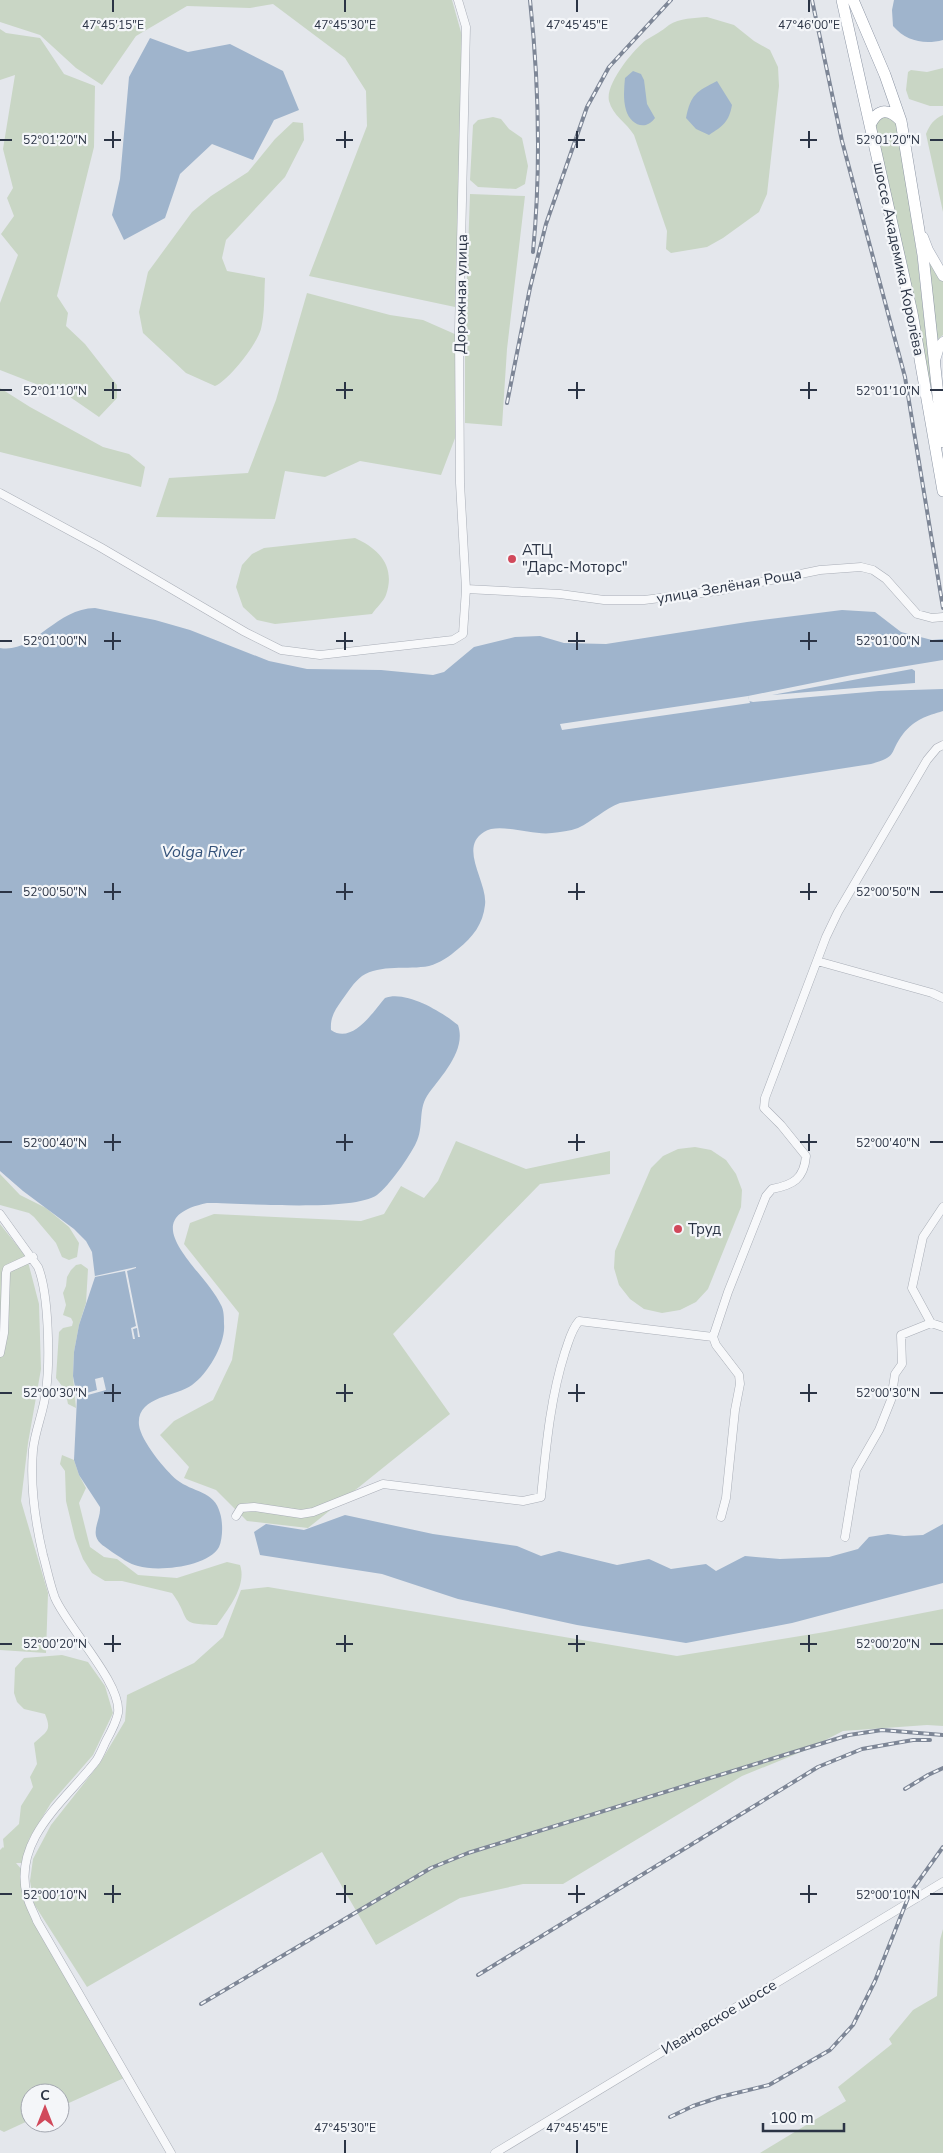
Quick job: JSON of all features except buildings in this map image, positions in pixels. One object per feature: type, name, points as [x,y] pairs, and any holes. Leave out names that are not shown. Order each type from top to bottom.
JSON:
[{"type":"highway","name":"шоссе Академика Королёва","points":[[842,0],[912,313],[943,491]]},
{"type":"highway","name":"шоссе Академика Королёва","points":[[853,0],[885,75],[901,121],[916,212],[943,442]]},
{"type":"highway","points":[[870,125],[878,113],[884,110],[891,112],[901,121]]},
{"type":"main road","points":[[916,212],[928,250],[943,276]]},
{"type":"main road","points":[[934,366],[937,352],[943,342]]},
{"type":"street","name":"Дорожная улица","points":[[0,493],[100,547],[245,632],[281,650],[320,655],[454,640],[463,634],[466,589],[460,483],[459,331],[466,27],[458,0]]},
{"type":"street","name":"улица Зелёная Роща","points":[[466,589],[560,594],[604,600],[644,600],[717,591],[820,570],[861,567],[873,570],[886,579],[917,614],[924,617],[943,617]]},
{"type":"street","points":[[721,1517],[726,1498],[735,1410],[740,1384],[739,1375],[716,1345],[713,1337],[728,1292],[766,1196],[772,1188],[790,1185],[805,1170],[806,1156],[781,1125],[764,1108],[765,1098],[817,961],[838,912],[927,760],[937,748],[943,745]]},
{"type":"street","points":[[817,961],[932,993],[943,998]]},
{"type":"street","points":[[931,1323],[912,1288],[923,1237],[943,1207]]},
{"type":"street","points":[[0,1214],[33,1258],[42,1276],[45,1299],[48,1356],[46,1390],[34,1443],[32,1474],[32,1493],[41,1544],[55,1598],[70,1626],[113,1689],[118,1707],[114,1726],[97,1760],[52,1810],[39,1830],[29,1851],[25,1889],[27,1899],[37,1921],[171,2153]]},
{"type":"street","points":[[0,1353],[4,1333],[7,1269],[33,1258]]},
{"type":"street","points":[[236,1516],[241,1508],[254,1507],[301,1514],[314,1512],[383,1484],[524,1501],[541,1497],[549,1419],[558,1375],[573,1328],[580,1321],[713,1337]]},
{"type":"street","points":[[845,1537],[856,1470],[879,1430],[891,1400],[895,1374],[902,1364],[901,1335],[931,1323],[943,1327]]},
{"type":"street","name":"Ивановское шоссе","points":[[495,2153],[943,1882]]},
{"type":"green space","points":[[0,0],[452,0],[464,43],[455,307],[309,276],[367,126],[366,91],[345,58],[273,4],[250,8],[187,6],[136,36],[102,85],[76,68],[40,35],[0,22]]},
{"type":"green space","points":[[707,17],[734,25],[754,41],[770,50],[778,67],[779,86],[767,194],[759,212],[723,238],[707,247],[671,253],[666,249],[667,231],[634,135],[613,111],[609,101],[609,94],[611,86],[622,68],[646,40],[677,21]]},
{"type":"green space","points":[[0,29],[6,33],[40,38],[64,74],[95,86],[94,147],[57,296],[68,313],[66,326],[85,344],[117,385],[117,398],[99,417],[57,388],[41,386],[0,370],[0,303],[18,255],[1,234],[14,216],[7,198],[13,188],[3,149],[15,75],[0,80]]},
{"type":"green space","points":[[943,68],[943,106],[930,106],[909,99],[906,90],[908,72],[911,70],[927,72]]},
{"type":"green space","points":[[943,115],[943,212],[926,134],[933,122]]},
{"type":"green space","points":[[881,116],[896,120],[917,255],[939,452],[875,126]]},
{"type":"green space","points":[[493,117],[501,119],[509,129],[522,138],[528,166],[525,184],[516,189],[478,187],[470,180],[473,125],[478,120]]},
{"type":"green space","points":[[293,122],[303,123],[304,140],[285,177],[226,240],[222,258],[227,271],[265,278],[264,310],[261,329],[254,343],[228,377],[215,386],[186,373],[143,333],[139,312],[148,272],[192,212],[211,196],[248,172],[275,139]]},
{"type":"green space","points":[[470,194],[525,196],[507,349],[502,426],[465,423],[465,336]]},
{"type":"green space","points":[[927,258],[943,281],[943,335],[936,341]]},
{"type":"green space","points":[[307,293],[390,315],[423,320],[457,335],[457,433],[441,475],[360,461],[325,477],[285,471],[275,519],[156,517],[169,478],[248,473],[276,400]]},
{"type":"green space","points":[[0,388],[30,407],[103,447],[129,454],[145,467],[141,487],[0,452]]},
{"type":"green space","points":[[355,538],[364,542],[378,553],[387,567],[389,575],[389,585],[384,600],[372,614],[275,624],[257,620],[243,607],[236,587],[242,565],[252,554],[264,548]]},
{"type":"green space","points":[[456,1141],[526,1169],[610,1151],[610,1174],[540,1184],[393,1334],[450,1414],[308,1528],[247,1521],[216,1490],[184,1478],[189,1467],[160,1435],[174,1421],[213,1400],[232,1360],[239,1313],[184,1244],[190,1223],[214,1214],[361,1221],[384,1214],[401,1186],[424,1198],[438,1181]]},
{"type":"green space","name":"Труд","points":[[695,1147],[711,1150],[726,1160],[736,1174],[742,1190],[741,1207],[708,1289],[696,1302],[680,1310],[662,1313],[644,1309],[630,1299],[619,1285],[614,1268],[615,1251],[651,1168],[663,1156],[678,1149]]},
{"type":"green space","points":[[0,1174],[20,1195],[46,1208],[69,1227],[79,1243],[77,1257],[69,1260],[62,1257],[56,1243],[29,1213],[0,1205]]},
{"type":"green space","points":[[0,1224],[27,1258],[39,1304],[41,1369],[28,1443],[21,1501],[48,1593],[46,1653],[0,1650]]},
{"type":"green space","points":[[81,1264],[88,1269],[86,1303],[79,1325],[74,1352],[73,1376],[76,1408],[68,1404],[65,1390],[56,1378],[59,1332],[63,1328],[72,1326],[73,1322],[71,1318],[63,1315],[66,1305],[63,1293],[71,1270],[76,1265]]},
{"type":"green space","points":[[62,1455],[74,1460],[86,1488],[79,1503],[90,1547],[104,1557],[117,1559],[138,1575],[177,1578],[227,1562],[240,1565],[242,1573],[236,1596],[217,1625],[190,1622],[172,1593],[122,1581],[105,1581],[92,1573],[83,1559],[75,1538],[66,1501],[65,1471],[60,1464]]},
{"type":"green space","points":[[268,1587],[677,1656],[825,1632],[943,1609],[943,1726],[927,1725],[843,1731],[806,1750],[742,1776],[563,1884],[523,1884],[460,1898],[376,1945],[322,1852],[87,1987],[34,1904],[30,1881],[33,1859],[51,1825],[100,1763],[125,1721],[127,1695],[194,1663],[223,1637],[241,1590]]},
{"type":"green space","points":[[62,1655],[88,1662],[105,1686],[113,1713],[93,1755],[51,1803],[29,1839],[23,1863],[16,1863],[23,1871],[26,1901],[36,1928],[124,2078],[70,2102],[70,2083],[20,2083],[20,2125],[4,2132],[0,2130],[0,1850],[4,1848],[3,1839],[19,1824],[21,1806],[33,1787],[30,1777],[37,1764],[34,1743],[45,1733],[48,1727],[45,1714],[24,1709],[17,1702],[14,1693],[15,1668],[24,1658]]},
{"type":"green space","points":[[943,1929],[943,2153],[760,2153],[846,2101],[838,2087],[892,2044],[889,2039],[913,2010],[937,1996],[940,1940]]},
{"type":"water","points":[[894,0],[943,0],[943,40],[922,42],[898,31],[893,26],[892,10]]},
{"type":"water","points":[[150,38],[188,52],[230,44],[283,71],[299,110],[274,120],[253,160],[212,144],[180,174],[165,218],[124,240],[112,215],[120,179],[129,77]]},
{"type":"water","points":[[633,71],[641,74],[644,80],[647,104],[655,118],[647,125],[634,122],[626,110],[624,98],[625,78]]},
{"type":"water","points":[[717,81],[732,105],[725,123],[709,135],[696,129],[686,118],[692,99],[699,91]]},
{"type":"water","name":"Volga River","points":[[95,608],[155,620],[190,630],[269,661],[307,669],[381,670],[433,675],[444,672],[474,647],[515,637],[540,636],[564,643],[606,644],[747,622],[842,610],[875,612],[901,632],[932,640],[943,639],[943,660],[852,675],[748,696],[749,701],[753,702],[879,691],[943,689],[943,711],[917,721],[912,725],[898,741],[892,754],[886,759],[871,764],[620,803],[578,828],[568,831],[535,833],[498,828],[490,829],[477,839],[474,847],[476,866],[485,896],[485,905],[480,924],[473,935],[455,952],[437,963],[429,966],[369,972],[354,984],[335,1010],[331,1021],[331,1030],[339,1034],[354,1030],[368,1018],[385,998],[403,997],[443,1014],[458,1025],[460,1035],[456,1054],[424,1101],[420,1131],[413,1149],[393,1178],[377,1195],[364,1200],[322,1205],[207,1203],[185,1211],[174,1221],[173,1233],[179,1247],[213,1291],[222,1307],[224,1332],[215,1358],[204,1374],[185,1389],[150,1403],[140,1415],[139,1425],[149,1447],[172,1475],[183,1484],[213,1500],[220,1513],[222,1530],[219,1547],[213,1554],[194,1563],[170,1568],[147,1568],[135,1565],[112,1552],[97,1539],[96,1529],[100,1507],[79,1475],[74,1460],[77,1398],[73,1376],[74,1352],[79,1325],[95,1277],[92,1252],[86,1241],[74,1229],[23,1191],[0,1171],[0,648],[12,648],[23,644],[68,616],[81,610]]},
{"type":"water","points":[[912,669],[915,671],[915,683],[772,695]]},
{"type":"water","points":[[345,1515],[433,1534],[517,1546],[541,1556],[559,1551],[617,1565],[649,1559],[671,1569],[706,1564],[716,1571],[745,1556],[780,1559],[829,1557],[858,1549],[869,1537],[888,1534],[904,1536],[923,1535],[943,1524],[943,1583],[792,1623],[686,1643],[577,1625],[458,1599],[382,1574],[260,1555],[254,1532],[266,1524],[304,1530]]},
{"type":"pier","points":[[748,696],[750,703],[562,730],[560,724]]},
{"type":"pier","points":[[136,1267],[127,1271],[140,1337],[138,1337],[137,1328],[133,1329],[135,1339],[133,1339],[131,1328],[136,1326],[125,1271],[95,1276]]},
{"type":"pier","points":[[103,1377],[106,1390],[77,1398],[76,1396],[97,1390],[95,1379]]},
{"type":"railway","points":[[530,0],[538,126],[536,220],[533,252]]},
{"type":"railway","points":[[507,403],[530,288],[546,224],[587,107],[609,67],[671,0]]},
{"type":"railway","points":[[812,0],[842,141],[905,377],[943,608]]},
{"type":"railway","points":[[201,2004],[431,1868],[468,1853],[849,1735],[882,1730],[943,1735]]},
{"type":"railway","points":[[478,1975],[818,1767],[862,1749],[913,1740],[930,1740]]},
{"type":"railway","points":[[905,1789],[943,1768]]},
{"type":"railway","points":[[670,2117],[693,2106],[720,2097],[769,2085],[830,2050],[853,2025],[875,1981],[910,1893],[943,1847]]},
{"type":"place","name":"АТЦ \"Дарс-Моторс\"","points":[[512,559]]},
{"type":"place","name":"Труд","points":[[678,1229]]}]
